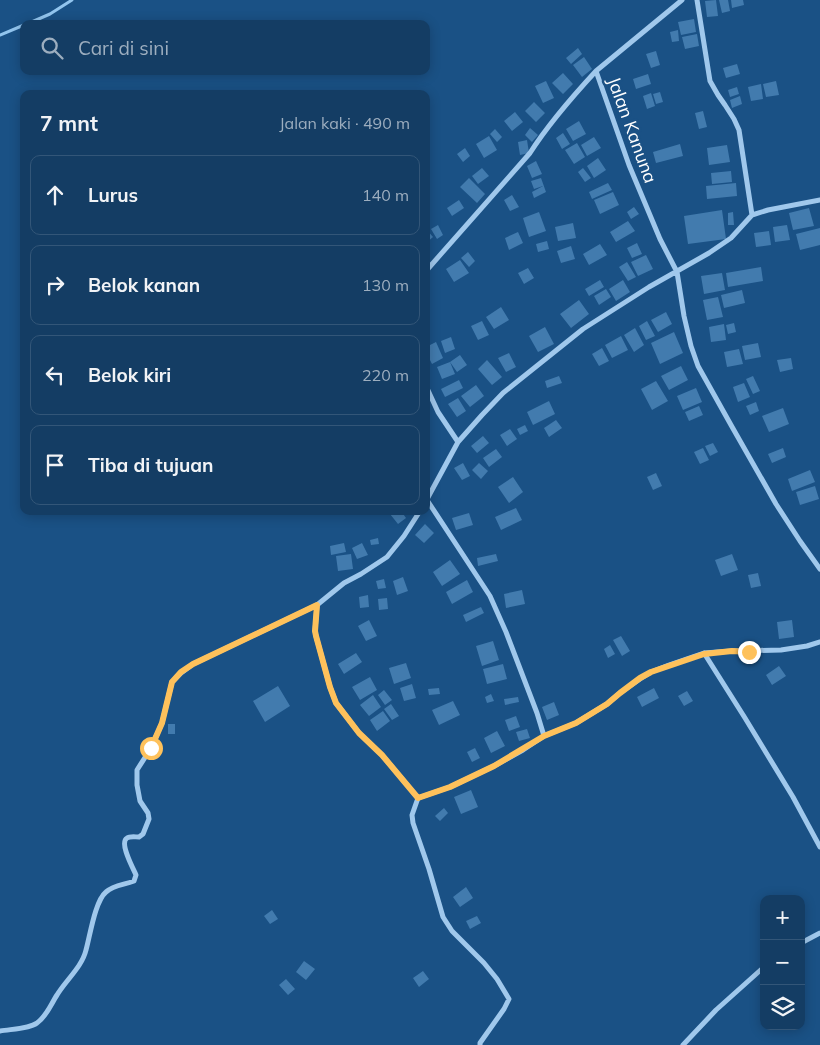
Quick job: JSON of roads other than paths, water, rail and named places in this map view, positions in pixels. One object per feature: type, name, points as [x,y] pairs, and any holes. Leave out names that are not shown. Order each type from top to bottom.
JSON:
[{"type":"street","name":"Jalan Kanuna","points":[[682,0],[596,71],[629,165],[660,239],[677,272],[684,316],[698,366],[730,426],[776,504],[820,569]]},
{"type":"street","points":[[697,0],[710,81],[739,130],[752,215]]},
{"type":"street","points":[[430,266],[530,153],[568,102],[596,71]]},
{"type":"street","points":[[430,494],[458,442],[503,393],[583,328],[709,254],[731,238],[752,215],[820,200]]},
{"type":"street","points":[[430,395],[438,412],[458,442]]},
{"type":"street","points":[[430,505],[490,596],[506,632],[544,736]]},
{"type":"street","points":[[0,1032],[14,1028],[26,1028],[36,1024],[45,1016],[86,952],[90,930],[98,904],[104,893],[117,885],[127,884],[134,880],[136,875],[128,858],[124,842],[129,837],[139,837],[143,834],[149,818],[140,801],[137,770],[151,748],[162,723],[172,682],[181,672],[193,664],[317,605],[344,583],[387,557],[417,515]]},
{"type":"street","points":[[317,605],[315,631],[336,703],[359,733],[382,755],[418,798]]},
{"type":"street","points":[[418,798],[450,787],[494,766],[544,736],[576,723],[607,704],[640,678],[651,672],[704,654],[732,651],[781,650],[820,642]]},
{"type":"street","points":[[704,654],[783,781],[820,847]]},
{"type":"street","points":[[418,798],[412,814],[413,823],[434,885],[442,917],[452,931],[497,979],[509,999],[480,1045]]},
{"type":"street","points":[[805,941],[820,933]]},
{"type":"street","points":[[683,1045],[716,1010],[760,971]]},
{"type":"waterway","points":[[36,20],[72,0]]},
{"type":"waterway","points":[[0,35],[20,27]]}]
